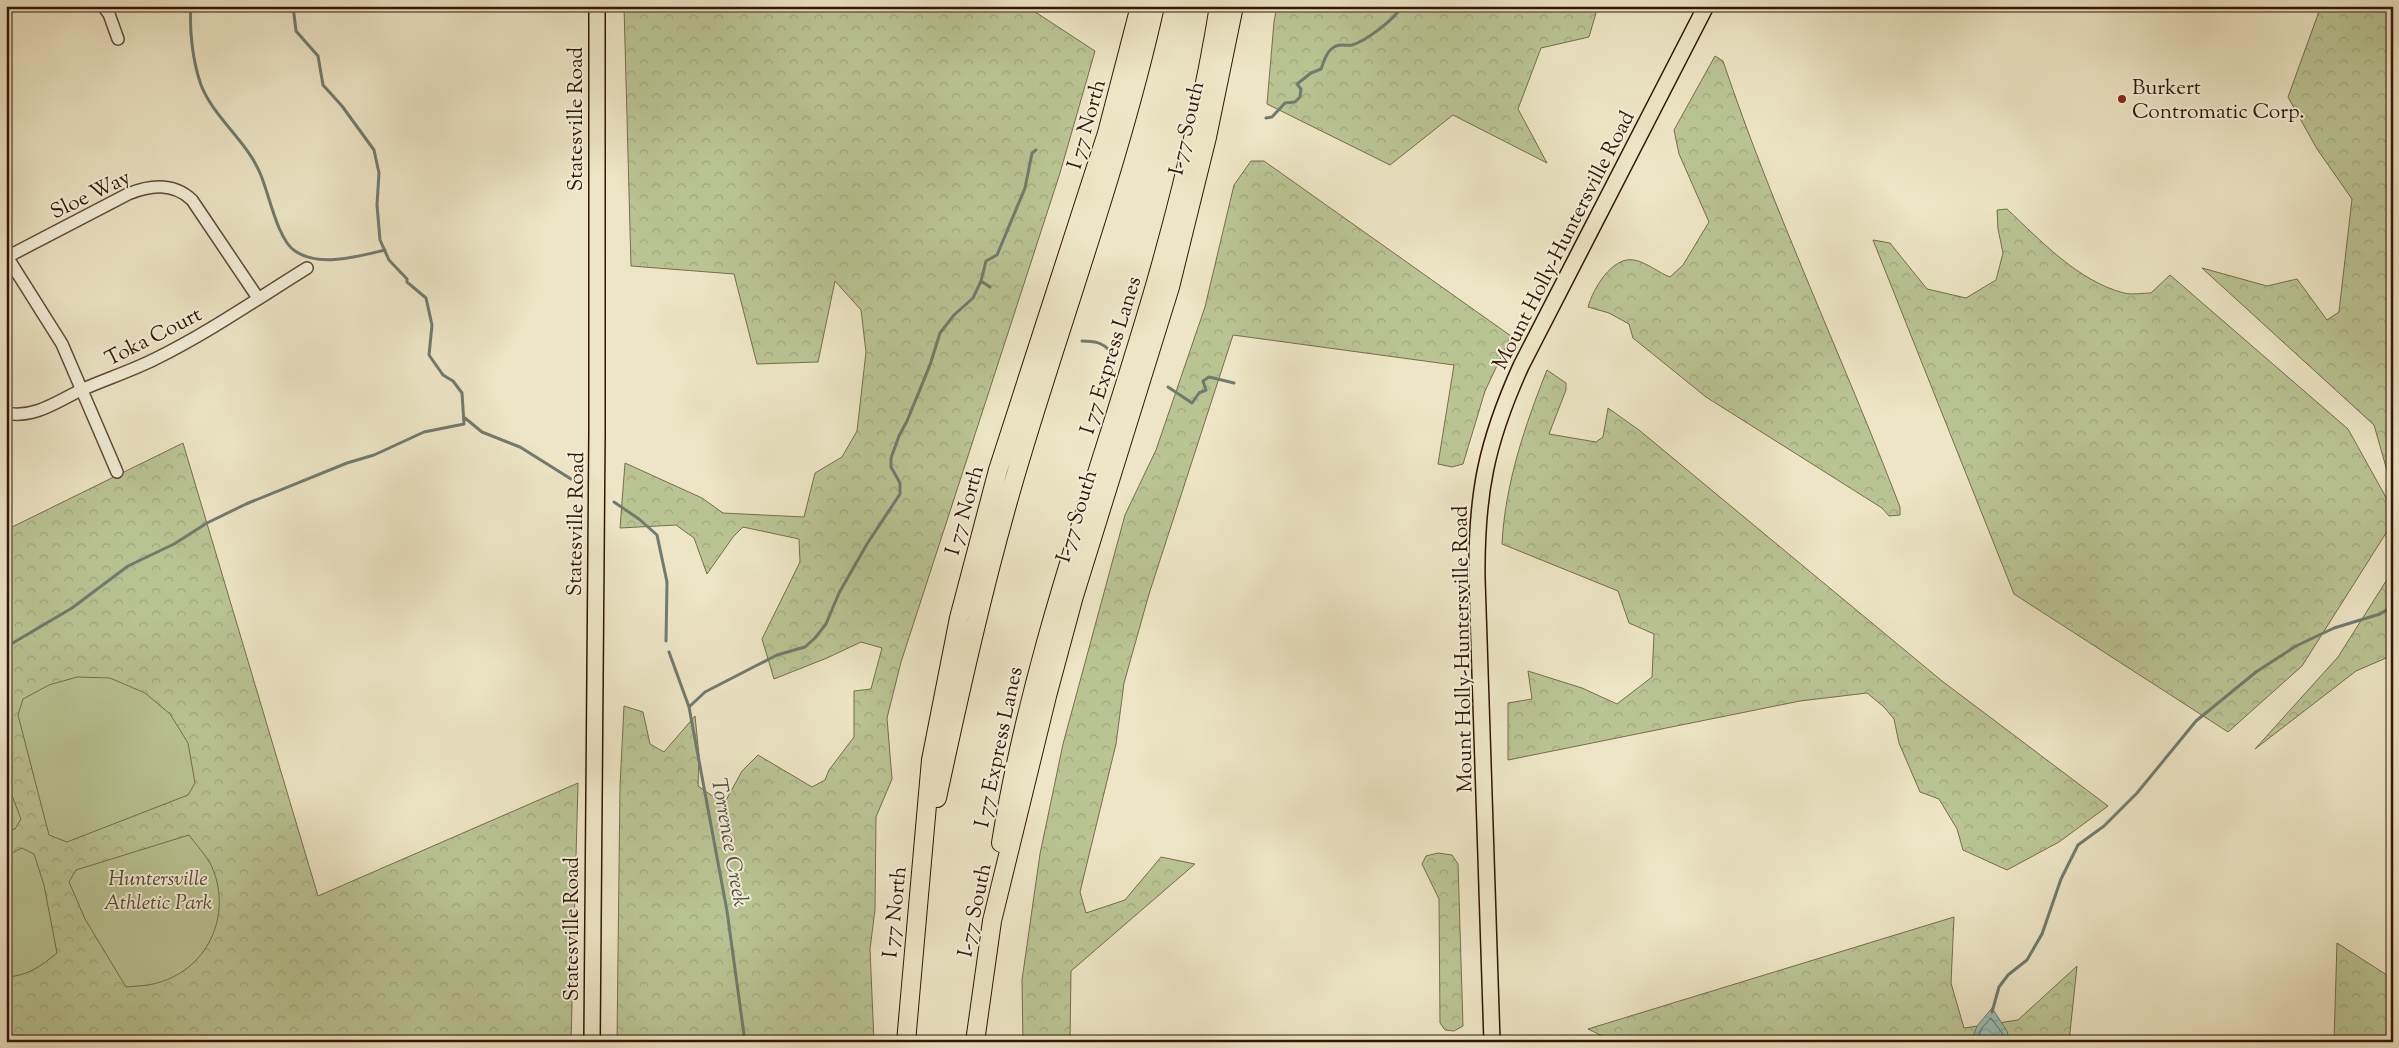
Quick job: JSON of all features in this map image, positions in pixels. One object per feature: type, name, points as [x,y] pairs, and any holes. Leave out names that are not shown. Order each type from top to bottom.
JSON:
[{"type":"highway","name":"I 77 North","points":[[906,1042],[927,798],[936,727],[971,568],[1006,446],[1107,133],[1140,6]]},
{"type":"highway","points":[[921,872],[976,622],[999,532],[1117,155],[1155,6]]},
{"type":"highway","name":"I 77 Express Lanes","points":[[992,920],[1009,793],[1027,709],[1060,591],[1170,234],[1200,109],[1219,6]]},
{"type":"highway","name":"I-77 South","points":[[975,1042],[992,920],[1060,646],[1153,345],[1183,237],[1219,87],[1234,6]]},
{"type":"main road","name":"Statesville Road","points":[[592,1042],[597,433],[597,6]]},
{"type":"main road","name":"Mount Holly-Huntersville Road","points":[[1492,1042],[1477,566],[1479,516],[1484,472],[1498,421],[1521,366],[1706,6]]},
{"type":"street","points":[[103,6],[109,14],[118,39]]},
{"type":"street","name":"Sloe Way","points":[[7,256],[128,194],[147,187],[166,187],[177,190],[192,200],[258,298]]},
{"type":"street","points":[[7,256],[58,337],[118,472]]},
{"type":"street","name":"Toka Court","points":[[6,413],[14,414],[43,410],[82,390],[157,358],[208,330],[306,268]]},
{"type":"green space","points":[[624,6],[1026,6],[1095,51],[1060,173],[901,662],[887,718],[892,779],[876,817],[875,910],[870,949],[874,1042],[617,1042],[620,786],[624,706],[643,712],[650,744],[664,752],[695,716],[699,755],[698,786],[724,804],[742,771],[758,755],[812,787],[825,780],[829,770],[854,737],[854,691],[871,689],[882,648],[861,642],[774,679],[762,639],[800,562],[799,539],[743,527],[733,537],[707,574],[694,538],[676,525],[620,528],[625,463],[702,498],[723,513],[804,517],[815,473],[842,457],[857,431],[866,352],[861,310],[835,281],[818,362],[757,364],[734,274],[631,266]]},
{"type":"green space","points":[[1277,6],[1598,6],[1589,37],[1541,48],[1518,109],[1547,163],[1453,115],[1390,165],[1267,104]]},
{"type":"green space","points":[[2321,6],[2393,6],[2393,479],[2388,474],[2374,425],[2202,268],[2267,286],[2297,279],[2327,320],[2339,312],[2352,199],[2317,149],[2288,97]]},
{"type":"green space","points":[[1715,56],[1723,61],[1786,230],[1900,507],[1900,515],[1889,516],[1882,508],[1706,397],[1633,338],[1629,324],[1609,313],[1588,307],[1594,292],[1605,275],[1618,263],[1626,260],[1639,261],[1670,277],[1683,265],[1709,222],[1679,154],[1674,130]]},
{"type":"green space","points":[[1251,161],[1264,161],[1511,336],[1485,391],[1463,464],[1452,467],[1438,464],[1454,365],[1233,335],[1149,594],[1124,683],[1116,744],[1080,892],[1086,913],[1125,900],[1161,857],[1195,864],[1071,971],[1070,1042],[1023,1042],[1022,980],[1040,854],[1063,744],[1125,515],[1156,450],[1205,307],[1234,185]]},
{"type":"green space","points":[[2007,209],[2061,259],[2076,270],[2107,287],[2127,294],[2151,293],[2170,275],[2348,429],[2393,510],[2393,522],[2302,666],[2228,732],[2014,594],[1873,240],[1890,243],[1927,289],[1966,298],[1996,280],[2003,253],[1998,229],[1997,210]]},
{"type":"green space","points":[[1547,370],[1566,383],[1566,390],[1549,434],[1596,442],[1603,437],[1608,408],[1639,430],[1942,681],[2108,806],[2059,842],[2007,870],[1963,850],[1957,829],[1939,799],[1920,792],[1899,743],[1894,719],[1884,707],[1867,693],[1800,701],[1508,760],[1508,703],[1532,699],[1528,671],[1582,688],[1617,704],[1652,677],[1654,634],[1629,623],[1618,591],[1502,544],[1507,499],[1517,455]]},
{"type":"green space","name":"Huntersville Athletic Park","points":[[183,443],[318,896],[578,783],[571,1042],[6,1042],[6,530]]},
{"type":"green space","points":[[2393,570],[2393,655],[2356,671],[2255,749],[2338,657]]},
{"type":"green space","points":[[77,677],[110,678],[145,693],[170,714],[188,743],[195,783],[188,795],[67,842],[49,835],[18,715],[23,699],[49,685]]},
{"type":"green space","points":[[6,780],[21,819],[15,829],[6,831]]},
{"type":"green space","points":[[189,835],[210,863],[218,886],[217,922],[211,939],[201,955],[188,968],[172,978],[150,985],[126,987],[85,919],[69,882],[76,870]]},
{"type":"green space","points":[[22,848],[34,854],[44,885],[57,953],[34,969],[21,975],[6,977],[6,856]]},
{"type":"green space","points":[[1438,853],[1452,855],[1458,864],[1463,1026],[1454,1031],[1445,1030],[1440,1023],[1439,899],[1422,864],[1426,856]]},
{"type":"green space","points":[[1954,917],[1951,983],[1964,1028],[2018,1020],[2077,966],[2069,1042],[1615,1042],[1588,1029]]},
{"type":"green space","points":[[2337,943],[2393,979],[2393,1042],[2334,1042]]},
{"type":"water","points":[[1992,1008],[2007,1031],[2010,1042],[1971,1042],[1977,1026]]},
{"type":"waterway","name":"Torrence Creek","points":[[191,6],[192,46],[201,85],[214,108],[254,161],[278,226],[289,245],[295,251],[305,256],[327,260],[385,250]]},
{"type":"waterway","points":[[6,647],[72,608],[128,566],[174,544],[207,523],[246,504],[347,463],[374,455],[424,432],[464,424],[462,393],[453,381],[443,375],[429,355],[432,325],[426,298],[407,282],[407,279],[389,260],[380,240],[377,205],[379,173],[374,150],[342,106],[323,85],[318,56],[296,31],[293,6]]},
{"type":"waterway","points":[[1266,118],[1272,117],[1285,103],[1295,102],[1300,97],[1301,89],[1297,84],[1311,73],[1321,69],[1330,50],[1338,45],[1352,45],[1365,39],[1387,23],[1402,6]]},
{"type":"waterway","points":[[689,707],[705,692],[777,655],[805,647],[826,624],[839,593],[867,544],[900,494],[900,483],[891,467],[891,458],[899,436],[930,365],[940,333],[954,315],[973,298],[981,281],[986,261],[997,255],[1025,188],[1032,153],[1036,150]]},
{"type":"waterway","points":[[981,281],[990,287]]},
{"type":"waterway","points":[[1082,341],[1098,343],[1110,351]]},
{"type":"waterway","points":[[1168,387],[1192,403],[1199,393],[1206,390],[1203,381],[1209,377],[1234,383]]},
{"type":"waterway","name":"Torrence Creek","points":[[465,418],[482,432],[520,447],[571,479]]},
{"type":"waterway","name":"Torrence Creek","points":[[614,502],[639,519],[657,535],[667,582],[666,641]]},
{"type":"waterway","points":[[1992,1012],[1999,987],[2008,975],[2027,960],[2042,934],[2061,879],[2078,845],[2104,826],[2137,793],[2196,721],[2256,672],[2296,646],[2334,628],[2380,614],[2393,606]]},
{"type":"waterway","name":"Torrence Creek","points":[[669,652],[689,707],[727,911],[745,1042]]},
{"type":"place","name":"Burkert Contromatic Corp.","points":[[2122,99]]}]
